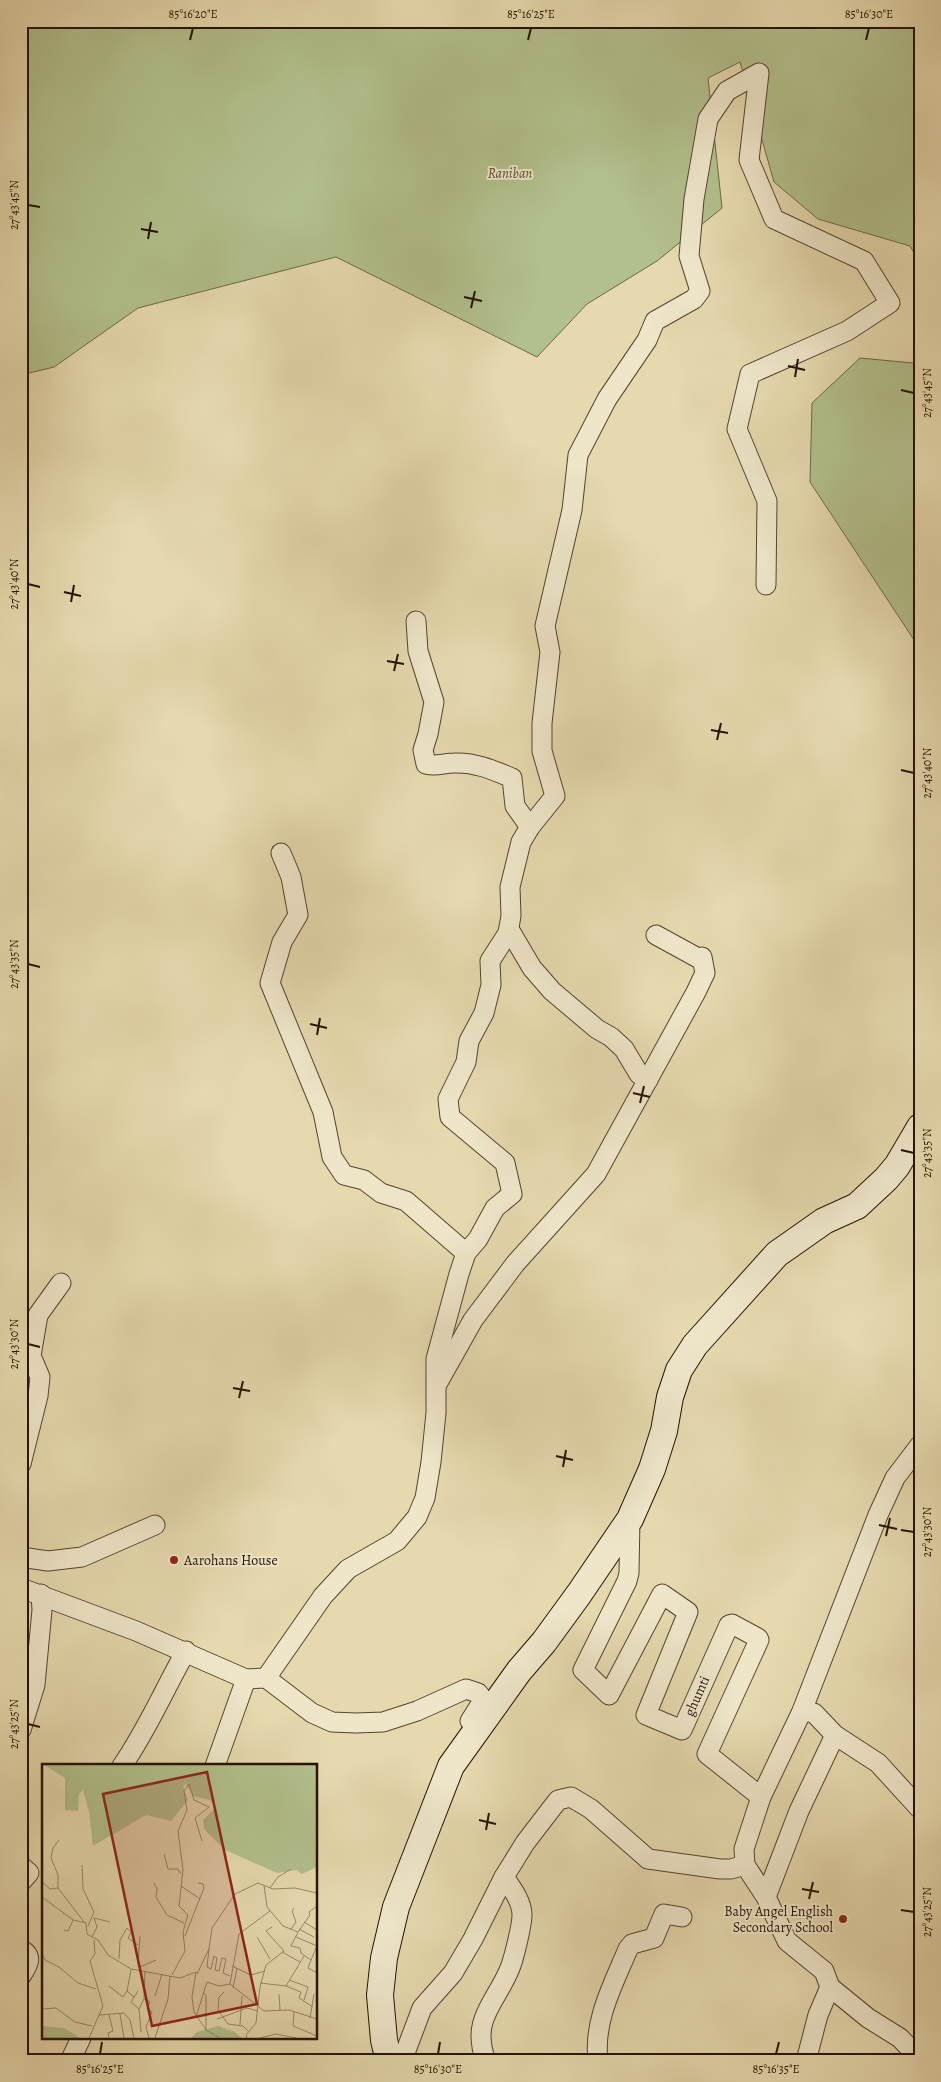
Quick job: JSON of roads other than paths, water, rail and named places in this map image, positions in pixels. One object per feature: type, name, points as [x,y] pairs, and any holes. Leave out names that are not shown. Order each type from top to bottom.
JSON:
[{"type":"street","points":[[266,1678],[323,1596],[348,1569],[397,1541],[417,1517],[425,1498],[431,1462],[436,1359],[444,1327],[466,1253],[478,1239],[495,1208],[512,1194],[505,1163],[450,1117],[448,1099],[466,1062],[469,1041],[484,1013],[490,985],[490,961],[508,934],[512,916],[510,887],[521,842],[530,827],[555,796],[542,751],[542,723],[550,652],[546,626],[572,510],[578,455],[607,399],[647,340],[655,321],[694,299],[700,291],[689,256],[694,199],[708,119],[727,91],[759,73],[749,160],[774,219],[864,262],[890,303],[847,331],[750,374],[737,429],[767,501],[766,585]]},
{"type":"street","points":[[416,621],[418,651],[434,702],[423,750],[426,764],[435,767],[453,762],[478,765],[512,778],[515,806],[530,827]]},
{"type":"street","points":[[281,854],[291,877],[296,895],[298,915],[282,942],[270,983],[323,1112],[332,1157],[344,1175],[364,1180],[381,1193],[406,1201],[466,1253]]},
{"type":"street","points":[[509,929],[532,968],[552,991],[624,1049],[639,1074],[648,1080]]},
{"type":"street","points":[[436,1385],[474,1320],[515,1264],[596,1174],[696,992],[705,973],[702,957],[698,958],[656,935]]},
{"type":"street","points":[[451,1766],[519,1671],[544,1642],[579,1594],[630,1519],[652,1469],[664,1430],[670,1397],[680,1370],[695,1346],[777,1254],[824,1221],[857,1206],[886,1179],[897,1166],[920,1127]]},
{"type":"street","points":[[21,1464],[38,1396],[40,1376],[26,1354],[38,1315],[61,1283]]},
{"type":"street","points":[[920,1445],[895,1478],[878,1515],[802,1711],[761,1797],[744,1849],[745,1865],[766,1897],[787,1941],[824,1971],[830,1987],[868,2018],[900,2038],[920,2059]]},
{"type":"street","name":"ghumti","points":[[630,1519],[629,1573],[627,1581],[583,1670],[609,1695],[662,1594],[688,1612],[646,1715],[682,1730],[729,1625],[732,1624],[758,1638],[759,1640],[707,1754],[761,1797]]},
{"type":"street","points":[[21,1557],[48,1561],[82,1557],[155,1524]]},
{"type":"street","points":[[21,1588],[41,1594],[186,1652],[246,1679],[266,1678],[312,1713],[332,1722],[383,1722],[417,1711],[459,1690],[472,1690],[482,1698],[482,1702],[473,1714],[451,1766],[396,1907],[384,1958],[380,1995],[384,2040],[389,2061]]},
{"type":"street","points":[[21,1730],[35,1685],[42,1610],[41,1594]]},
{"type":"street","points":[[123,1764],[141,1738],[186,1652]]},
{"type":"street","points":[[217,1764],[246,1679]]},
{"type":"street","points":[[802,1711],[814,1713],[835,1735],[878,1763],[920,1809]]},
{"type":"street","points":[[766,1897],[799,1811],[835,1735]]},
{"type":"street","points":[[402,2061],[422,2008],[453,1973],[473,1939],[504,1877],[525,1843],[558,1800],[571,1798],[591,1809],[648,1859],[731,1870],[745,1865]]},
{"type":"street","points":[[21,1866],[29,1873],[21,1882]]},
{"type":"street","points":[[486,2061],[480,2045],[484,2016],[511,1967],[522,1914],[515,1893],[504,1877]]},
{"type":"street","points":[[598,2061],[598,2030],[604,2004],[628,1949],[632,1944],[654,1938],[664,1914],[682,1917]]},
{"type":"street","points":[[21,1949],[27,1952],[29,1957],[29,1963],[21,1976]]},
{"type":"street","points":[[806,2061],[818,2015],[830,1987]]},
{"type":"street","points":[[70,2061],[80,2040]]},
{"type":"place","name":"Aarohans House","points":[[174,1560]]},
{"type":"place","name":"Baby Angel English Secondary School","points":[[843,1919]]},
{"type":"park label","name":"Raniban","points":[[510,173]]}]
